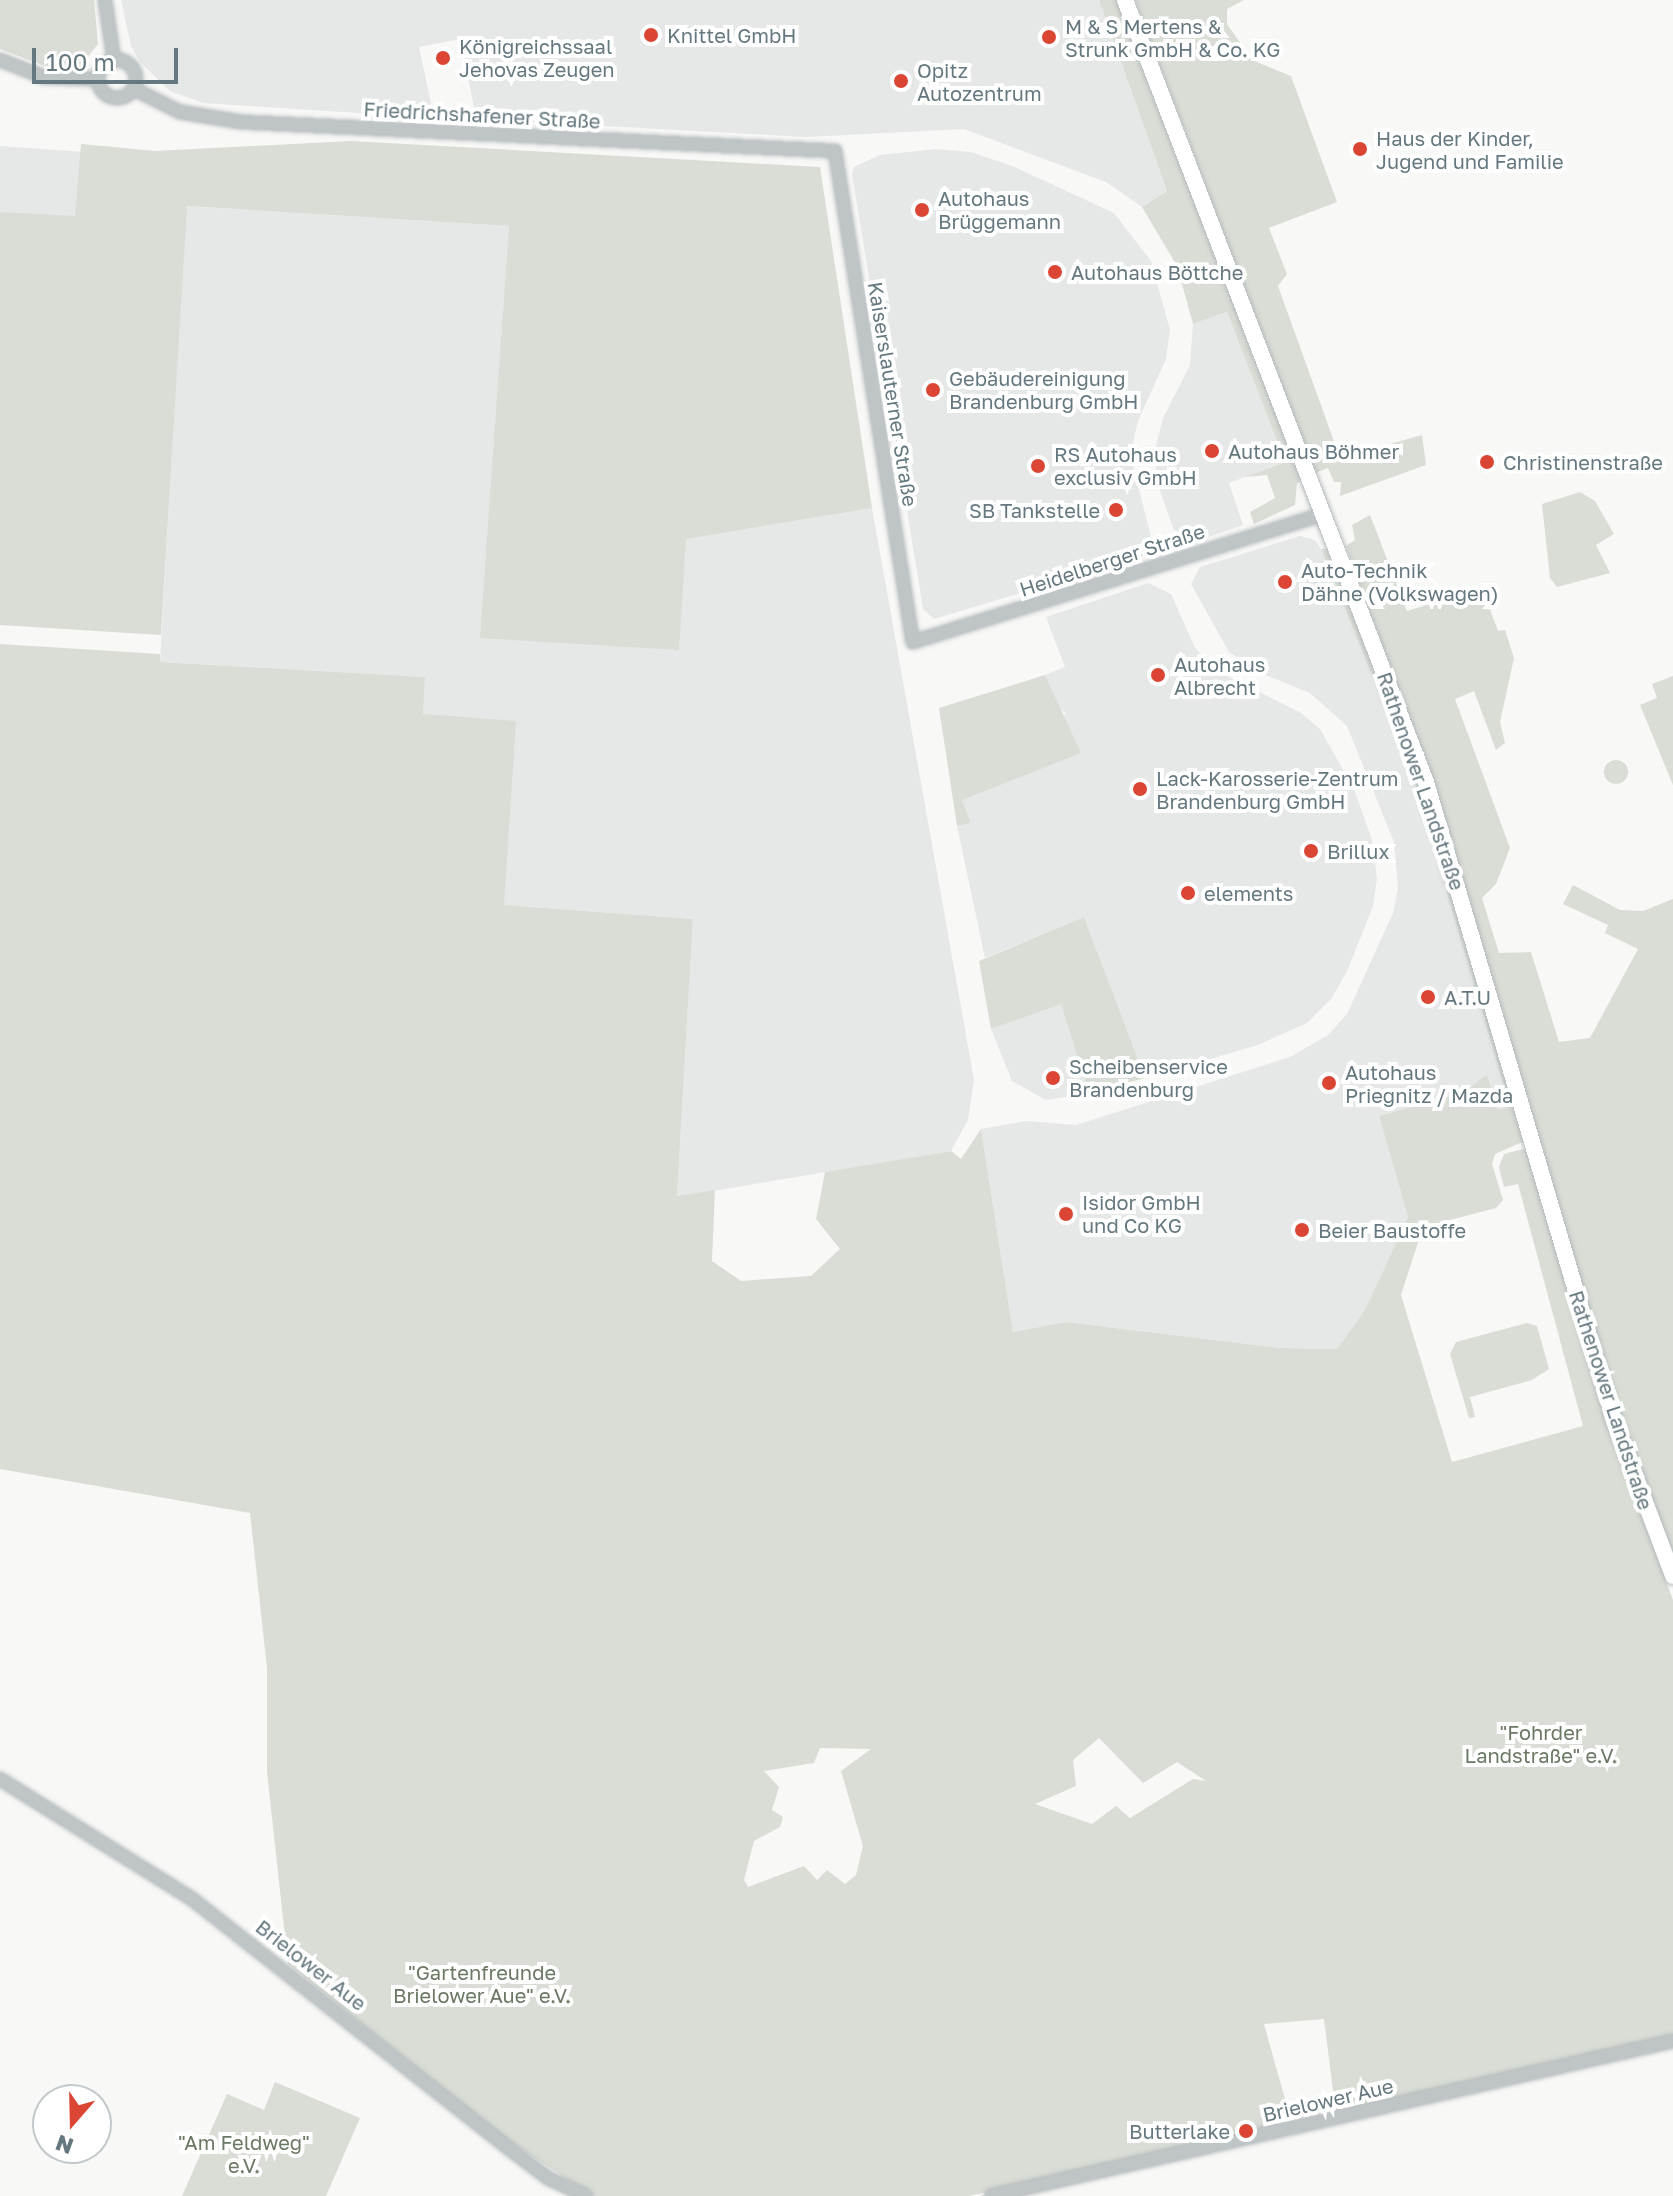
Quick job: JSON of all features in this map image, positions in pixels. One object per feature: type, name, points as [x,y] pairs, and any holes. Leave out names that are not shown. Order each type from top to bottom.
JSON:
[{"type":"main road","name":"Rathenower Landstraße","points":[[1125,0],[1426,782],[1605,1391],[1673,1576]]},
{"type":"street","points":[[105,0],[114,60]]},
{"type":"street","points":[[0,60],[44,77],[98,79],[102,66],[114,60],[133,68],[134,89]]},
{"type":"street","name":"Friedrichshafener Straße","points":[[98,79],[112,98],[134,89],[180,112],[241,122],[835,151]]},
{"type":"street","name":"Kaiserslauterner Straße","points":[[835,151],[913,642]]},
{"type":"street","name":"Heidelberger Straße","points":[[913,642],[1323,514]]},
{"type":"street","name":"Brielower Aue","points":[[0,1779],[192,1899],[528,2162],[586,2196]]},
{"type":"street","name":"Brielower Aue","points":[[991,2196],[1673,2041]]},
{"type":"shaded area","points":[[121,0],[1099,0],[1167,191],[1142,207],[1106,182],[964,129],[807,137],[476,119],[461,39],[419,47],[434,118],[203,103],[170,91],[140,62],[131,46]]},
{"type":"shaded area","points":[[0,146],[81,152],[76,217],[0,212]]},
{"type":"shaded area","points":[[936,149],[971,152],[1012,166],[1114,213],[1151,261],[1170,330],[1166,359],[1138,421],[1130,455],[1153,544],[1141,557],[934,619],[923,609],[852,174],[854,167],[880,155]]},
{"type":"shaded area","points":[[186,206],[509,226],[481,638],[685,539],[872,508],[974,1080],[968,1120],[951,1151],[677,1197],[693,919],[504,905],[422,714],[425,677],[160,662]]},
{"type":"shaded area","points":[[1227,312],[1285,462],[1229,483],[1243,525],[1188,544],[1173,528],[1158,485],[1154,454],[1163,418],[1190,365],[1193,324]]},
{"type":"shaded area","points":[[1300,536],[1315,540],[1321,549],[1413,778],[1511,1106],[1498,1111],[1487,1074],[1464,1092],[1379,1116],[1408,1217],[1365,1310],[1337,1349],[1280,1348],[1066,1322],[1013,1332],[981,1129],[1026,1121],[1076,1125],[1290,1057],[1328,1035],[1347,1014],[1393,913],[1398,888],[1394,842],[1347,726],[1310,693],[1261,673],[1229,652],[1191,584],[1200,567]]},
{"type":"shaded area","points":[[1148,583],[1171,594],[1195,648],[1217,671],[1301,713],[1320,729],[1354,789],[1372,840],[1377,878],[1373,906],[1348,969],[1332,998],[1307,1023],[1258,1045],[1145,1078],[1084,917],[985,958],[957,826],[971,823],[962,800],[1066,714],[1057,705],[1045,675],[1065,667],[1046,617]]},
{"type":"shaded area","points":[[1061,1003],[1089,1093],[1046,1100],[1012,1081],[991,1029]]},
{"type":"green space","points":[[0,0],[94,0],[98,44],[80,66],[45,66],[0,49]]},
{"type":"green space","points":[[1099,0],[1116,0],[1302,480],[1297,483],[1295,505],[1254,524],[1250,512],[1275,498],[1267,475],[1245,477],[1285,462],[1227,312],[1193,324],[1177,266],[1142,207],[1167,191]]},
{"type":"green space","points":[[1135,0],[1244,0],[1227,9],[1227,24],[1252,60],[1291,76],[1337,202],[1269,228],[1287,274],[1278,286],[1340,458],[1422,435],[1426,465],[1340,496],[1341,482],[1334,482],[1328,468],[1315,473]]},
{"type":"green space","points":[[351,141],[820,167],[872,508],[686,539],[679,650],[480,638],[509,226],[187,206],[161,635],[0,625],[0,212],[75,216],[81,144],[155,151]]},
{"type":"green space","points":[[1580,492],[1595,501],[1614,534],[1596,545],[1610,573],[1557,587],[1550,578],[1542,504]]},
{"type":"green space","points":[[1370,515],[1407,611],[1482,588],[1498,631],[1505,630],[1514,658],[1500,722],[1505,743],[1496,750],[1474,691],[1455,699],[1510,848],[1496,884],[1482,898],[1499,953],[1531,952],[1559,1042],[1590,1038],[1638,949],[1605,933],[1608,925],[1563,904],[1573,885],[1620,910],[1643,911],[1673,899],[1673,1560],[1651,1509],[1598,1341],[1429,775],[1346,546],[1355,540],[1352,525]]},
{"type":"green space","points":[[1321,549],[1327,549],[1426,802],[1527,1140],[1495,1154],[1492,1164],[1503,1200],[1496,1208],[1423,1227],[1401,1295],[1452,1462],[1583,1426],[1518,1184],[1504,1187],[1499,1167],[1504,1154],[1523,1149],[1531,1153],[1599,1396],[1673,1600],[1673,2036],[1336,2114],[1324,2019],[1264,2024],[1292,2124],[1286,2126],[969,2196],[593,2196],[492,2130],[288,1964],[267,1772],[267,1668],[250,1513],[0,1469],[0,644],[160,654],[160,662],[425,677],[423,714],[516,721],[504,905],[693,919],[677,1196],[715,1190],[712,1261],[741,1281],[811,1276],[840,1249],[816,1219],[825,1172],[951,1151],[961,1159],[981,1129],[1013,1332],[1066,1322],[1280,1348],[1337,1349],[1365,1310],[1408,1217],[1379,1116],[1464,1092],[1487,1074],[1498,1110],[1510,1106],[1413,778]],"holes":[[[1099,1738],[1143,1783],[1177,1762],[1206,1781],[1193,1779],[1130,1818],[1116,1806],[1092,1824],[1035,1804],[1076,1786],[1073,1760]],[[820,1748],[871,1749],[841,1771],[863,1846],[856,1875],[845,1884],[827,1870],[817,1880],[804,1866],[748,1887],[744,1880],[754,1841],[780,1827],[783,1817],[772,1810],[779,1787],[764,1771],[814,1763]]]},
{"type":"green space","points":[[1045,675],[1081,753],[962,800],[971,823],[957,826],[939,708]]},
{"type":"green space","points":[[1673,676],[1673,785],[1640,705],[1657,698],[1652,684]]},
{"type":"green space","points":[[1616,760],[1627,767],[1628,772],[1621,783],[1616,784],[1605,777],[1604,772],[1611,761]]},
{"type":"green space","points":[[1084,917],[1145,1078],[1089,1093],[1061,1004],[991,1029],[979,961]]},
{"type":"green space","points":[[1527,1323],[1537,1326],[1549,1369],[1532,1380],[1470,1397],[1475,1417],[1469,1418],[1450,1354],[1456,1342]]},
{"type":"green space","name":"\"Am Feldweg\" e.V.","points":[[275,2082],[360,2118],[326,2196],[182,2196],[227,2094],[264,2110]]},
{"type":"place","name":"Knittel GmbH","points":[[651,35]]},
{"type":"place","name":"M & S Mertens & Strunk GmbH & Co. KG","points":[[1049,37]]},
{"type":"place","name":"Königreichssaal Jehovas Zeugen","points":[[443,58]]},
{"type":"place","name":"Opitz Autozentrum","points":[[901,81]]},
{"type":"place","name":"Haus der Kinder, Jugend und Familie","points":[[1360,149]]},
{"type":"place","name":"Autohaus Brüggemann","points":[[922,210]]},
{"type":"place","name":"Autohaus Böttche","points":[[1055,272]]},
{"type":"place","name":"Gebäudereinigung Brandenburg GmbH","points":[[933,390]]},
{"type":"place","name":"Autohaus Böhmer","points":[[1212,451]]},
{"type":"place","name":"Christinenstraße","points":[[1487,462]]},
{"type":"place","name":"RS Autohaus exclusiv GmbH","points":[[1038,466]]},
{"type":"place","name":"SB Tankstelle","points":[[1116,510]]},
{"type":"place","name":"Auto-Technik Dähne (Volkswagen)","points":[[1285,582]]},
{"type":"place","name":"Autohaus Albrecht","points":[[1158,675]]},
{"type":"place","name":"Lack-Karosserie-Zentrum Brandenburg GmbH","points":[[1140,789]]},
{"type":"place","name":"Brillux","points":[[1311,851]]},
{"type":"place","name":"elements","points":[[1188,893]]},
{"type":"place","name":"A.T.U","points":[[1428,997]]},
{"type":"place","name":"Scheibenservice Brandenburg","points":[[1053,1078]]},
{"type":"place","name":"Autohaus Priegnitz / Mazda","points":[[1329,1083]]},
{"type":"place","name":"Isidor GmbH und Co KG","points":[[1066,1214]]},
{"type":"place","name":"Beier Baustoffe","points":[[1302,1230]]},
{"type":"place","name":"Butterlake","points":[[1246,2131]]},
{"type":"park label","name":"\"Fohrder Landstraße\" e.V.","points":[[1541,1744]]},
{"type":"park label","name":"\"Gartenfreunde Brielower Aue\" e.V.","points":[[482,1984]]}]
